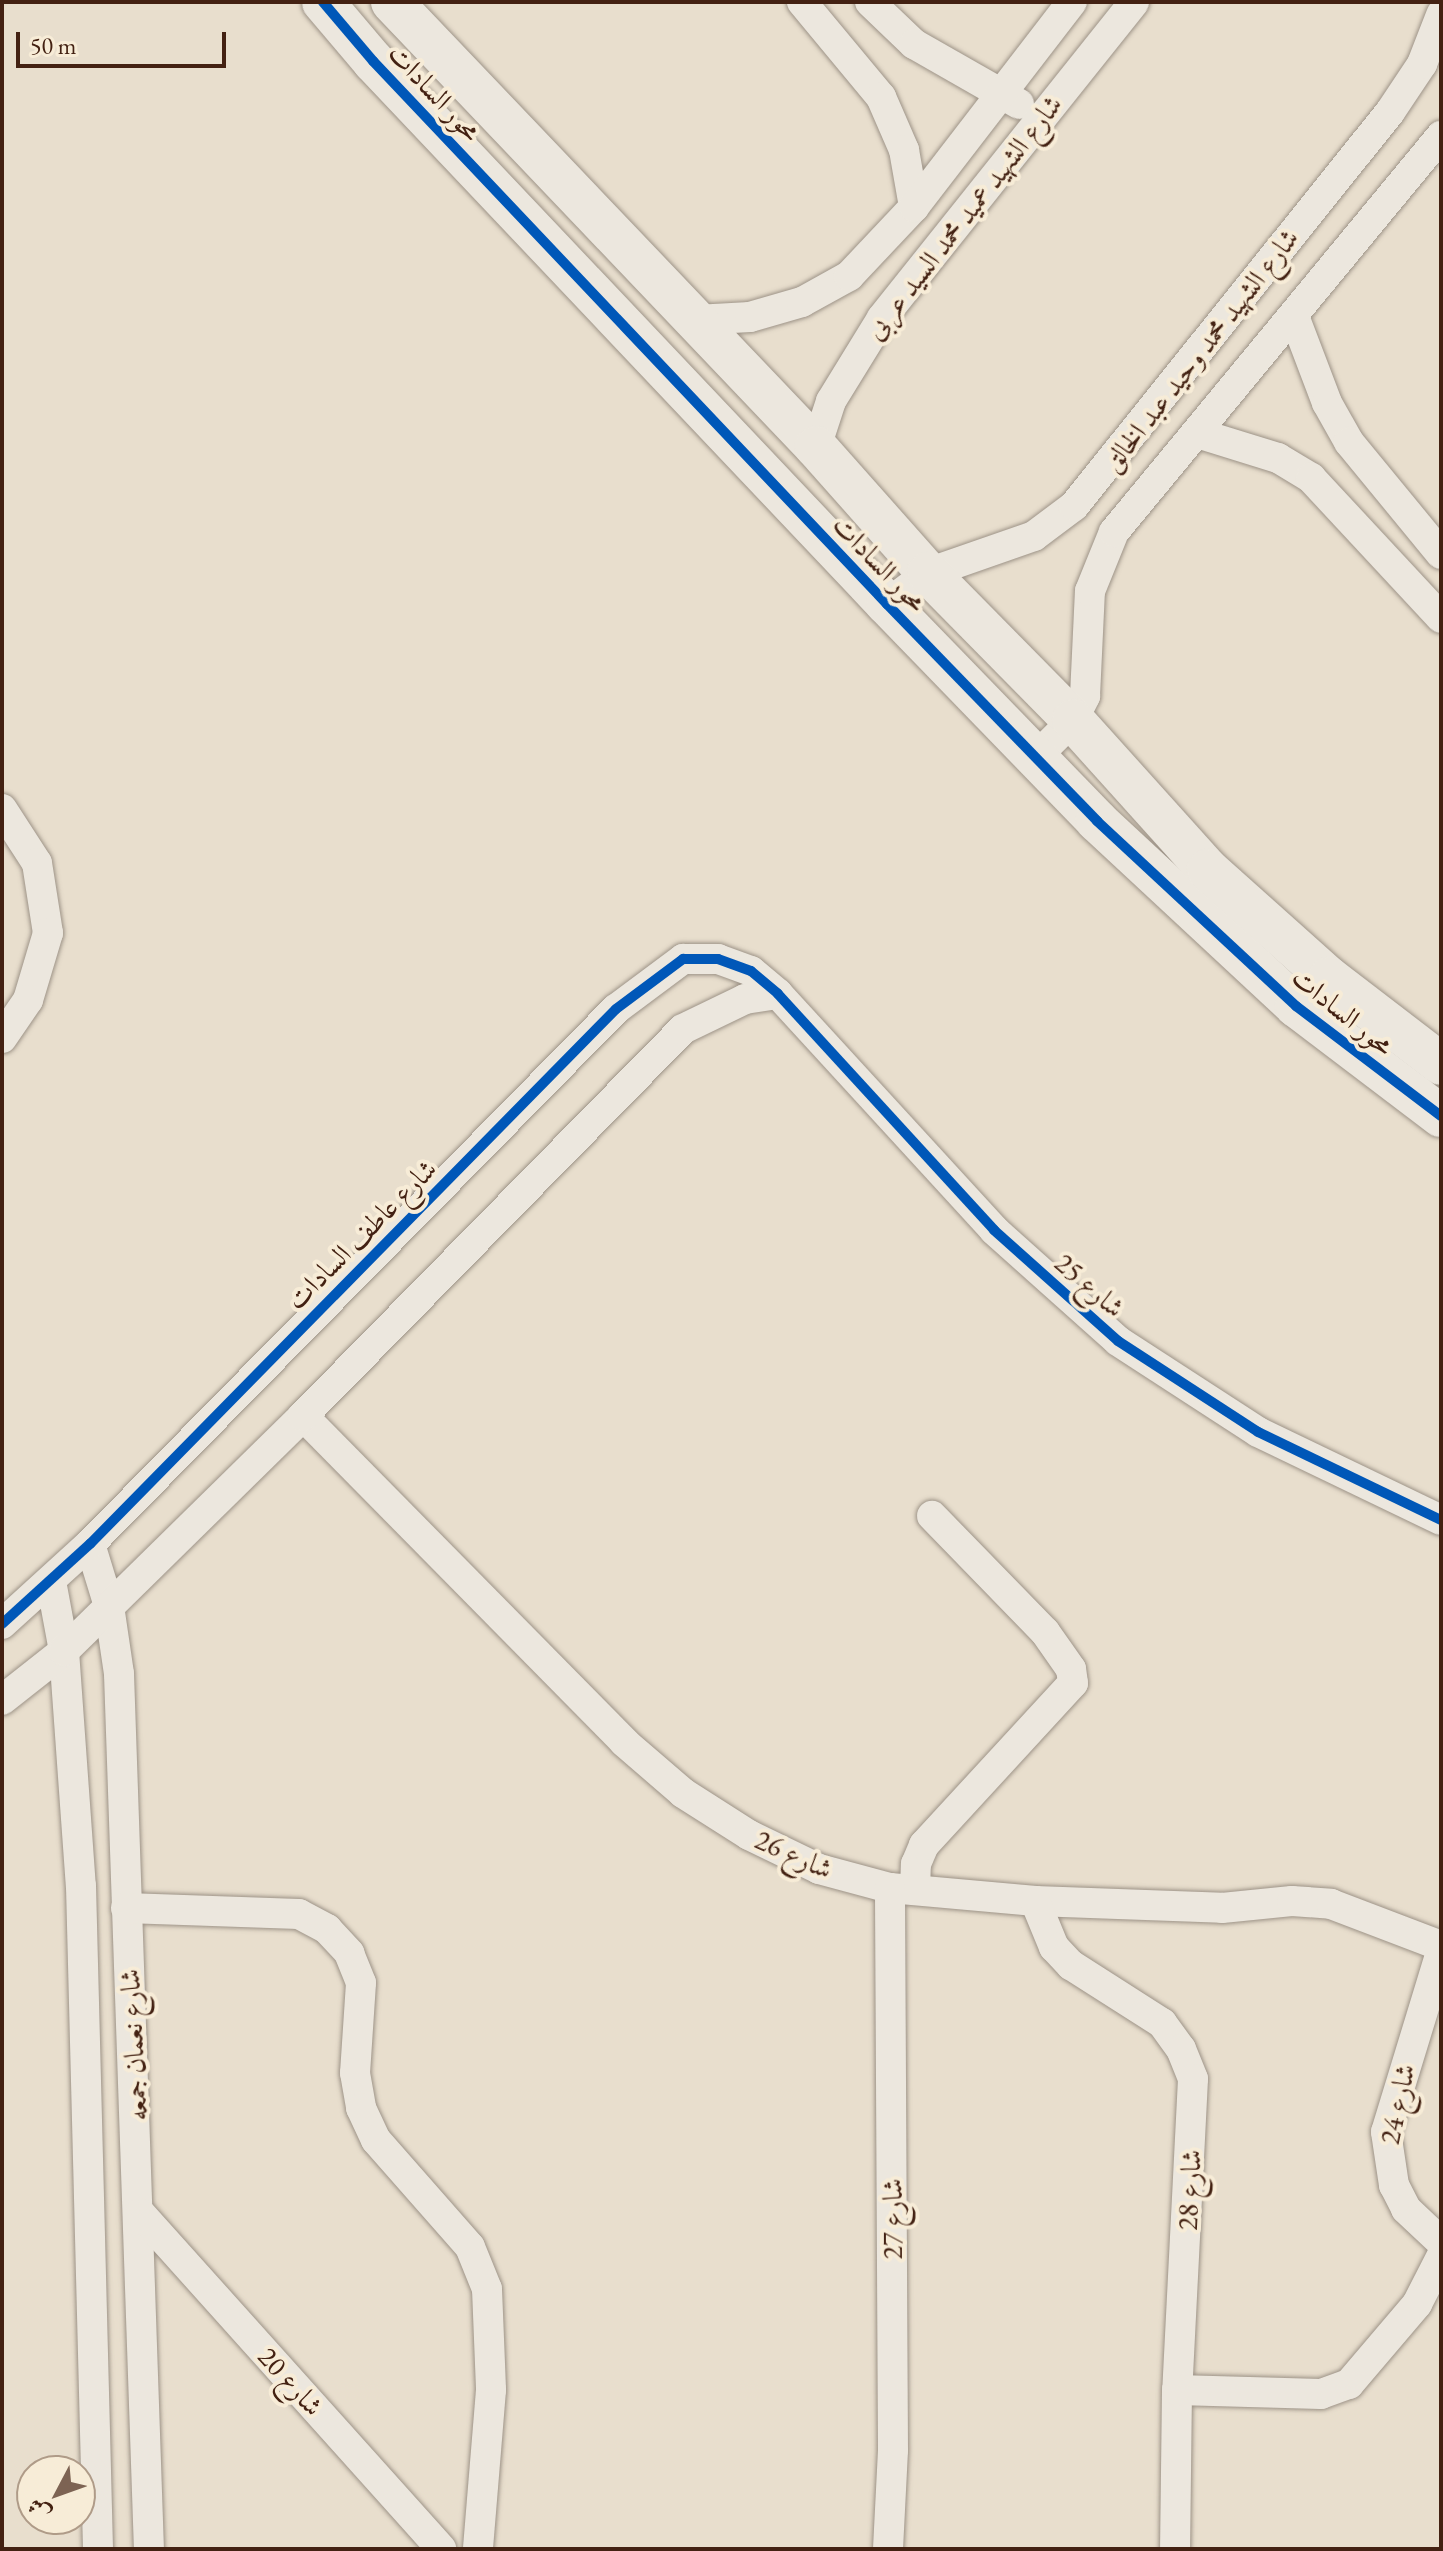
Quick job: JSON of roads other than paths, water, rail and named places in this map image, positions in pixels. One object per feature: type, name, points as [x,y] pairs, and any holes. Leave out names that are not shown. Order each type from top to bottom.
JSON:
[{"type":"street","name":"محور السادات","points":[[323,2],[384,73],[1035,758],[1296,1006],[1441,1116]]},
{"type":"street","name":"محور السادات","points":[[392,2],[816,447],[928,573],[1073,720],[1208,870],[1329,978],[1441,1064]]},
{"type":"street","points":[[802,2],[881,97],[904,150],[914,207]]},
{"type":"street","points":[[870,2],[914,44],[957,72],[1004,92],[1039,121]]},
{"type":"street","name":"شارع الشهيد عميد محمد السيد عربى","points":[[696,320],[750,317],[802,302],[849,276],[914,207],[1072,2]]},
{"type":"street","name":"شارع الشهيد عميد محمد السيد عربى","points":[[816,447],[854,357],[1134,2]]},
{"type":"street","name":"شارع الشهيد محمد وحيد عبد الخالق","points":[[887,604],[928,573],[1034,536],[1074,506],[1390,112],[1422,64],[1441,15]]},
{"type":"street","name":"شارع الشهيد محمد وحيد عبد الخالق","points":[[1035,758],[1073,720],[1089,682],[1087,612],[1104,551],[1127,515],[1441,136]]},
{"type":"street","points":[[1294,316],[1327,403],[1349,442],[1441,554]]},
{"type":"street","points":[[1197,433],[1278,458],[1311,478],[1441,618]]},
{"type":"street","points":[[2,809],[37,863],[48,933],[28,1000],[2,1038]]},
{"type":"street","name":"شارع عاطف السادات","points":[[2,1624],[90,1544],[616,1009],[654,977],[683,959],[718,959],[751,971],[778,994]]},
{"type":"street","points":[[2,1700],[64,1651],[303,1416],[683,1029],[745,999],[778,994]]},
{"type":"street","name":"شارع 25","points":[[778,994],[994,1230],[1118,1341],[1258,1432],[1441,1520]]},
{"type":"street","name":"شارع 26","points":[[303,1416],[624,1742],[683,1793],[749,1835],[819,1869],[902,1889],[1035,1901],[1222,1908],[1292,1901],[1331,1904],[1441,1949]]},
{"type":"street","name":"شارع 27","points":[[888,2549],[893,2450],[902,1889],[924,1845],[1073,1683],[1071,1669],[1045,1632],[932,1516]]},
{"type":"street","name":"شارع نعمان جمعه","points":[[90,1544],[109,1606],[119,1674],[140,2213],[149,2549]]},
{"type":"street","name":"شارع نعمان جمعه","points":[[51,1581],[64,1651],[81,1886],[98,2549]]},
{"type":"street","name":"شارع 28","points":[[1035,1901],[1054,1947],[1071,1965],[1162,2023],[1181,2049],[1193,2079],[1177,2390],[1175,2549]]},
{"type":"street","points":[[126,1908],[299,1914],[327,1929],[349,1953],[361,1983],[355,2073],[361,2108],[376,2140],[470,2247],[487,2289],[491,2390],[478,2549]]},
{"type":"street","name":"شارع 24","points":[[1441,1949],[1386,2132],[1394,2185],[1406,2209],[1441,2242]]},
{"type":"street","name":"شارع 20","points":[[140,2213],[441,2549]]},
{"type":"street","points":[[1177,2390],[1321,2394],[1349,2384],[1417,2304],[1441,2257]]}]
